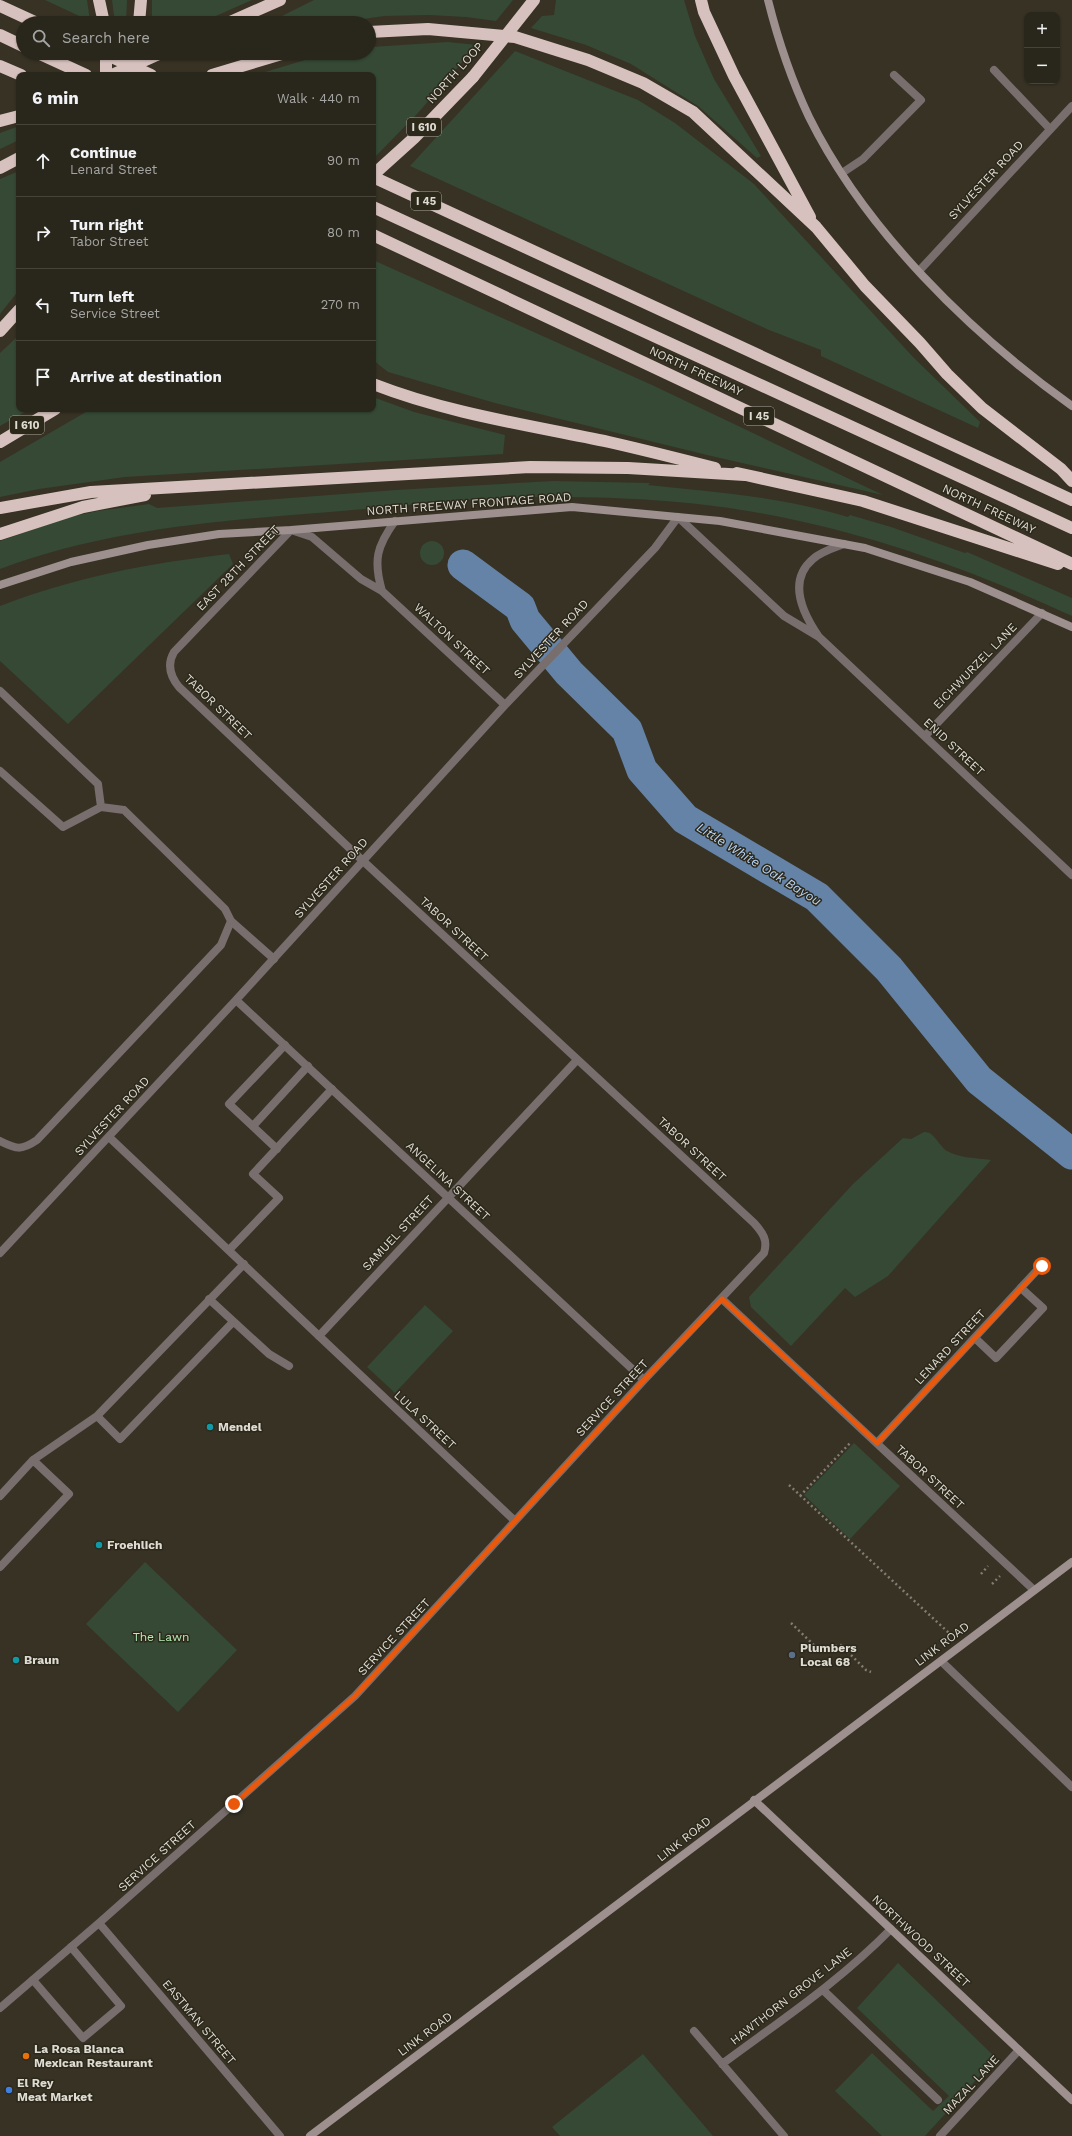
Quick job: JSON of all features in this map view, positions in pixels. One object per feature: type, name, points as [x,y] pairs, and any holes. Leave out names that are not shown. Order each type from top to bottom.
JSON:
[{"type":"highway","points":[[99,0],[102,16]]},
{"type":"highway","points":[[140,16],[141,0]]},
{"type":"highway","points":[[244,16],[280,0]]},
{"type":"highway","name":"NORTH LOOP","points":[[376,173],[414,138],[473,77],[534,0]]},
{"type":"highway","points":[[701,0],[704,12],[734,76],[816,227]]},
{"type":"highway","points":[[0,6],[22,16]]},
{"type":"highway","points":[[376,32],[428,29],[514,37],[609,68],[643,83],[693,112],[816,227],[865,286],[920,343],[947,374],[982,408],[1061,469],[1072,481]]},
{"type":"highway","points":[[0,36],[16,43]]},
{"type":"highway","points":[[53,60],[79,72]]},
{"type":"highway","points":[[106,60],[106,72]]},
{"type":"highway","points":[[118,60],[144,72]]},
{"type":"highway","points":[[140,60],[140,72]]},
{"type":"highway","points":[[119,72],[145,60]]},
{"type":"highway","points":[[222,72],[262,60]]},
{"type":"highway","points":[[0,66],[16,73]]},
{"type":"highway","points":[[0,121],[16,117]]},
{"type":"highway","points":[[0,168],[16,160]]},
{"type":"highway","name":"I 45","points":[[376,177],[1072,500]]},
{"type":"highway","name":"NORTH FREEWAY","points":[[376,208],[1072,528]]},
{"type":"highway","name":"NORTH FREEWAY","points":[[376,236],[1072,564]]},
{"type":"highway","points":[[0,331],[16,313]]},
{"type":"highway","points":[[376,385],[424,403],[476,416],[609,442],[745,475],[863,501],[1072,569]]},
{"type":"highway","name":"I 610","points":[[0,442],[50,412]]},
{"type":"highway","points":[[0,508],[91,492],[530,467],[628,468],[745,475]]},
{"type":"highway","points":[[0,534],[83,508],[186,487]]},
{"type":"main road","points":[[768,0],[787,65],[810,117],[861,201],[920,271],[965,318],[1016,364],[1072,406]]},
{"type":"main road","name":"NORTH FREEWAY FRONTAGE ROAD","points":[[0,585],[72,562],[148,545],[219,534],[291,530],[572,507],[720,521],[865,548],[970,582],[1072,627]]},
{"type":"main road","name":"LINK ROAD","points":[[310,2136],[754,1800],[1072,1562]]},
{"type":"main road","name":"NORTHWOOD STREET","points":[[754,1800],[1072,2100]]},
{"type":"street","points":[[994,70],[1050,129]]},
{"type":"street","points":[[842,172],[863,159],[921,100],[894,75]]},
{"type":"street","name":"SYLVESTER ROAD","points":[[920,271],[1072,106]]},
{"type":"street","name":"SYLVESTER ROAD","points":[[0,1253],[274,959],[362,860],[505,705],[655,548],[678,517]]},
{"type":"street","name":"ENID STREET","points":[[678,517],[784,616],[819,637],[1072,875]]},
{"type":"street","name":"WALTON STREET","points":[[382,591],[376,572],[378,548],[395,521]]},
{"type":"street","name":"WALTON STREET","points":[[291,530],[312,538],[361,580],[382,591],[505,705]]},
{"type":"street","name":"EAST 28TH STREET","points":[[202,622],[291,530]]},
{"type":"street","name":"ENID STREET","points":[[819,637],[802,610],[800,589],[802,576],[813,559],[826,551],[844,544]]},
{"type":"street","name":"EICHWURZEL LANE","points":[[925,736],[1042,613]]},
{"type":"street","name":"TABOR STREET","points":[[202,622],[172,656],[170,664],[174,680],[362,860],[754,1223],[762,1232],[766,1244]]},
{"type":"street","points":[[0,691],[98,784],[101,806]]},
{"type":"street","points":[[0,771],[63,827],[101,806],[124,810],[226,909],[231,921],[274,959]]},
{"type":"street","points":[[0,1142],[14,1148],[26,1148],[36,1140],[221,945],[231,921]]},
{"type":"street","name":"ANGELINA STREET","points":[[236,1000],[644,1380]]},
{"type":"street","points":[[277,1148],[229,1104],[285,1045]]},
{"type":"street","name":"SAMUEL STREET","points":[[319,1336],[447,1197],[577,1060]]},
{"type":"street","points":[[253,1126],[308,1066]]},
{"type":"street","points":[[229,1250],[279,1198],[253,1174],[332,1089]]},
{"type":"street","name":"LULA STREET","points":[[109,1137],[515,1521]]},
{"type":"street","name":"SERVICE STREET","points":[[0,2008],[99,1923],[355,1696],[644,1380],[722,1299],[760,1257],[766,1244]]},
{"type":"street","points":[[0,1496],[33,1460],[97,1416],[244,1264]]},
{"type":"street","name":"LENARD STREET","points":[[877,1443],[1042,1266]]},
{"type":"street","points":[[975,1338],[996,1358],[1043,1308],[1021,1288]]},
{"type":"street","points":[[209,1299],[268,1354],[289,1366]]},
{"type":"street","name":"TABOR STREET","points":[[722,1299],[1034,1590]]},
{"type":"street","points":[[97,1416],[120,1439],[233,1322]]},
{"type":"street","points":[[0,1567],[69,1494],[33,1460]]},
{"type":"street","points":[[941,1661],[1072,1787]]},
{"type":"street","name":"EASTMAN STREET","points":[[99,1923],[280,2136]]},
{"type":"street","name":"HAWTHORN GROVE LANE","points":[[722,2064],[823,1990],[872,1948],[891,1929]]},
{"type":"street","points":[[32,1980],[83,2038],[88,2034],[121,2006],[71,1947]]},
{"type":"street","points":[[823,1990],[938,2100]]},
{"type":"street","points":[[694,2031],[784,2136]]},
{"type":"street","name":"MAZAL LANE","points":[[940,2136],[1019,2050]]},
{"type":"path","points":[[800,1496],[851,1442]]},
{"type":"path","points":[[789,1485],[949,1633]]},
{"type":"path","points":[[981,1574],[988,1566]]},
{"type":"path","points":[[992,1584],[1000,1576]]},
{"type":"path","points":[[791,1623],[818,1649],[841,1645],[870,1673],[871,1672]]},
{"type":"path","points":[[851,1661],[856,1660]]},
{"type":"green space","points":[[45,0],[87,0],[89,16],[79,16]]},
{"type":"green space","points":[[112,0],[127,0],[126,16],[114,16]]},
{"type":"green space","points":[[152,0],[252,0],[216,16],[152,16]]},
{"type":"green space","points":[[314,0],[513,0],[496,21],[466,17],[429,15],[376,17],[282,16]]},
{"type":"green space","points":[[556,0],[684,0],[695,36],[714,79],[761,156],[757,158],[698,106],[631,64],[586,45],[531,28],[542,16],[554,15]]},
{"type":"green space","points":[[448,42],[477,45],[417,114],[376,156],[376,72],[265,72],[305,60],[376,60],[376,47]]},
{"type":"green space","points":[[515,51],[638,100],[675,123],[754,184],[913,357],[980,422],[978,428],[821,356],[821,350],[769,330],[410,166]]},
{"type":"green space","points":[[16,127],[16,141],[0,149],[0,133]]},
{"type":"green space","points":[[16,172],[16,294],[0,314],[0,179]]},
{"type":"green space","points":[[376,261],[652,385],[883,495],[707,455],[495,403],[388,372],[376,362]]},
{"type":"green space","points":[[16,338],[16,412],[25,412],[0,426],[0,353]]},
{"type":"green space","points":[[376,398],[414,412],[505,435],[503,454],[125,477],[39,489],[0,497],[0,462],[86,412],[376,412]]},
{"type":"green space","points":[[553,481],[650,483],[648,485],[749,496],[823,510],[848,517],[850,515],[891,527],[965,553],[967,552],[1072,598],[1072,616],[977,575],[879,542],[830,528],[728,508],[677,502],[629,499],[550,497],[495,498],[204,523],[82,544],[41,555],[0,569],[0,541],[69,517],[98,511],[149,504],[157,508],[396,490]]},
{"type":"green space","points":[[432,541],[440,545],[444,553],[440,561],[432,565],[424,561],[420,553],[424,545]]},
{"type":"green space","points":[[229,554],[233,564],[68,724],[0,661],[0,606],[56,587],[113,572]]},
{"type":"green space","points":[[924,1132],[928,1132],[934,1136],[947,1151],[963,1156],[991,1160],[888,1276],[855,1297],[845,1288],[791,1346],[751,1307],[749,1297],[853,1184],[903,1138],[911,1139]]},
{"type":"green space","points":[[425,1305],[453,1331],[395,1393],[367,1367]]},
{"type":"green space","points":[[854,1443],[900,1486],[850,1539],[804,1495]]},
{"type":"green space","name":"The Lawn","points":[[145,1562],[237,1650],[178,1712],[86,1624]]},
{"type":"green space","points":[[898,1963],[996,2058],[925,2136],[882,2136],[835,2091],[872,2053],[933,2111],[949,2096],[857,2008]]},
{"type":"green space","points":[[643,2054],[713,2136],[560,2136],[552,2127]]},
{"type":"waterway","name":"Little White Oak Bayou","points":[[463,565],[520,607],[525,620],[569,673],[627,730],[642,770],[685,819],[817,897],[889,969],[979,1080],[1072,1154]]},
{"type":"place","name":"Mendel","points":[[210,1427]]},
{"type":"place","name":"Froehlich","points":[[99,1545]]},
{"type":"place","name":"Plumbers Local 68","points":[[792,1655]]},
{"type":"place","name":"Braun","points":[[16,1660]]},
{"type":"place","name":"La Rosa Blanca Mexican Restaurant","points":[[26,2056]]},
{"type":"place","name":"El Rey Meat Market","points":[[9,2090]]},
{"type":"route","points":[[234,1804],[355,1696],[457,1587],[515,1521],[644,1380],[722,1299],[877,1443],[1042,1266]]}]
